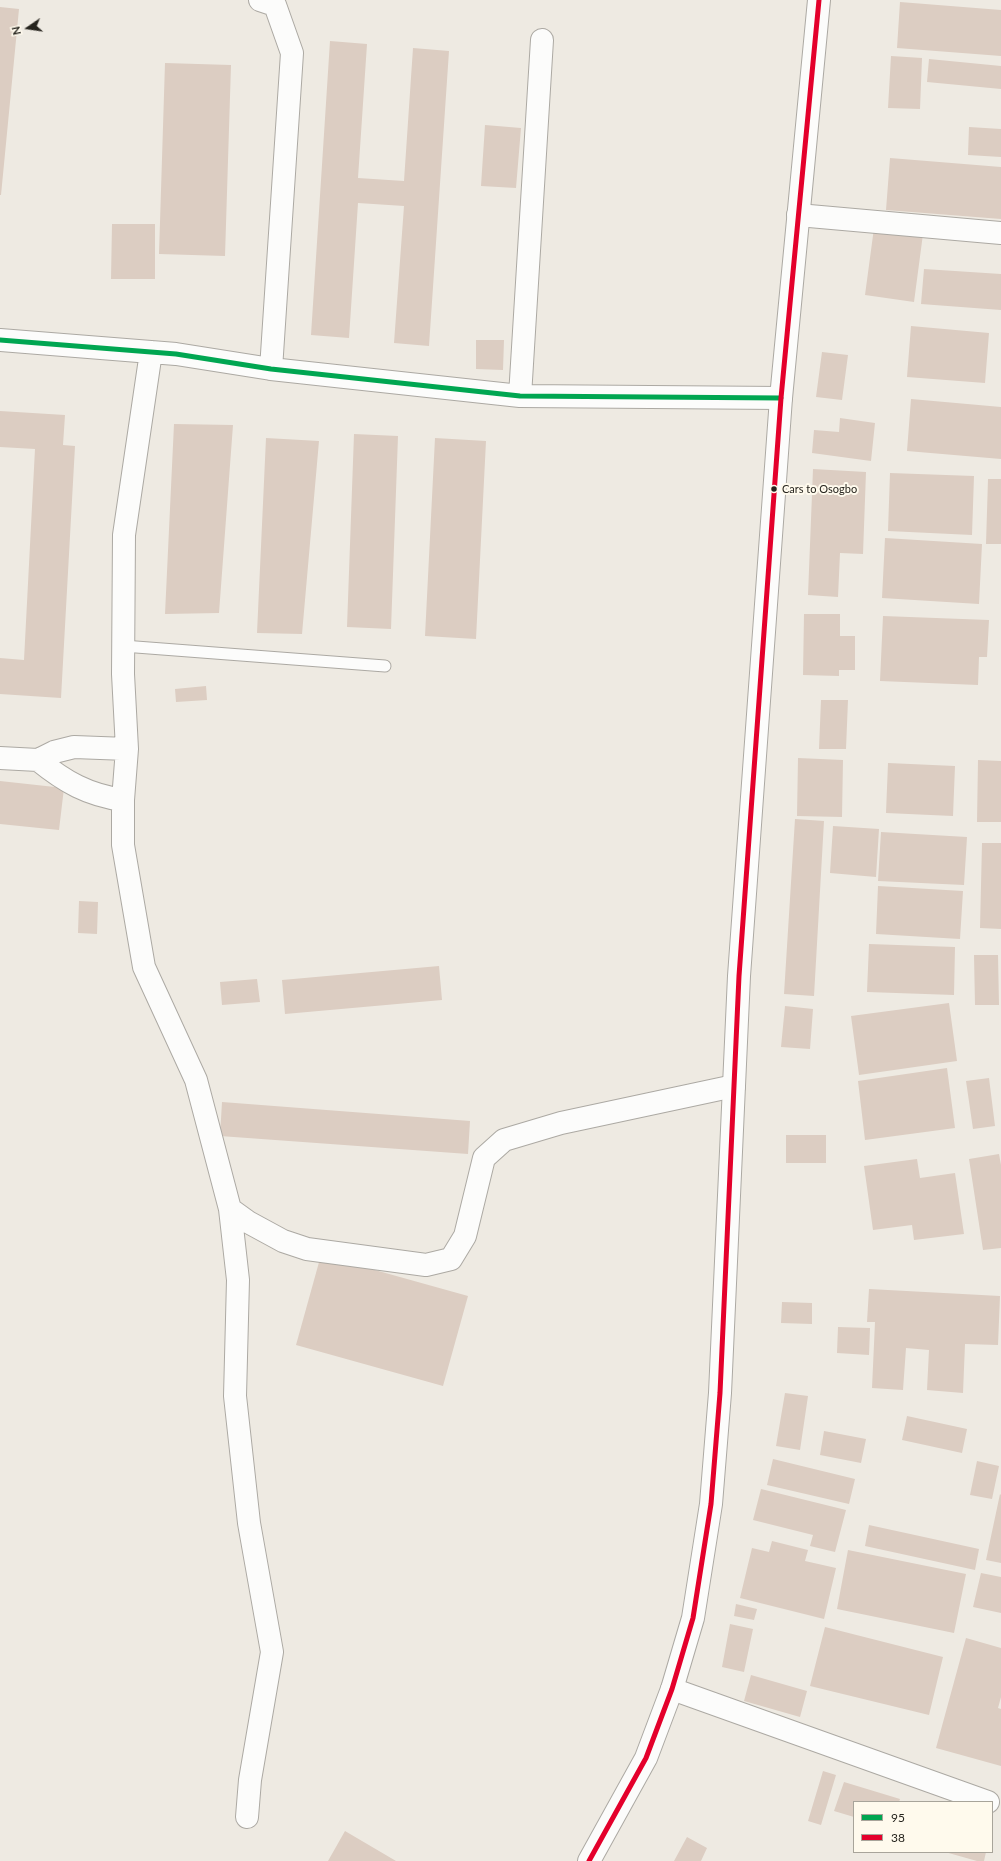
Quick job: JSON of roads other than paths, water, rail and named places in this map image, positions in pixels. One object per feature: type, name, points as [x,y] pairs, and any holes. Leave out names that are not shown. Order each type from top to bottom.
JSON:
[{"type":"street","points":[[588,1861],[646,1758],[672,1689],[693,1618],[711,1504],[720,1393],[739,976],[781,398],[819,0]]},
{"type":"street","points":[[271,2],[292,53],[271,369]]},
{"type":"street","points":[[520,396],[542,40]]},
{"type":"street","points":[[798,215],[1001,233]]},
{"type":"street","points":[[0,340],[176,354],[271,369],[520,396],[781,398]]},
{"type":"street","points":[[151,352],[124,535],[122,674],[127,749],[123,800],[123,845],[144,968],[196,1080],[230,1209],[238,1280],[235,1396],[249,1523],[272,1652],[250,1780],[247,1817]]},
{"type":"street","points":[[0,758],[38,760],[54,752],[74,747],[127,749]]},
{"type":"street","points":[[38,760],[53,772],[79,788],[102,797],[123,800]]},
{"type":"street","points":[[230,1209],[248,1222],[283,1241],[306,1249],[426,1265],[451,1260],[465,1236],[484,1158],[504,1140],[561,1123],[734,1086]]},
{"type":"street","points":[[672,1689],[985,1801]]},
{"type":"lane","points":[[123,646],[385,666]]},
{"type":"place","name":"Cars to Osogbo","points":[[774,489]]}]
